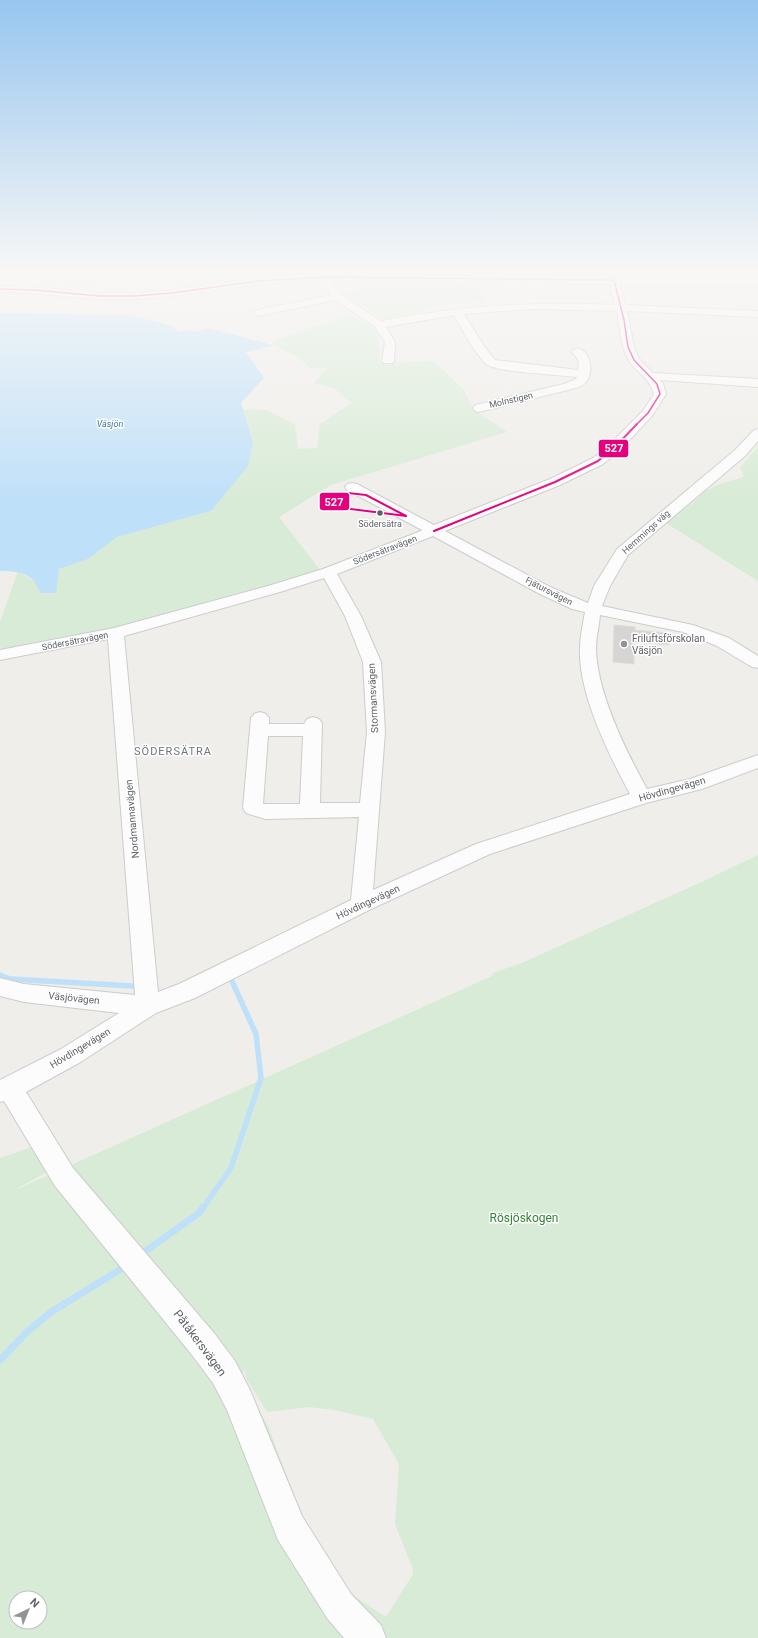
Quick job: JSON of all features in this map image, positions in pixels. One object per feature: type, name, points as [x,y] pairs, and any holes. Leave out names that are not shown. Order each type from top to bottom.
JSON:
[{"type":"street","points":[[388,361],[389,350]]},
{"type":"street","points":[[481,350],[491,363],[505,366],[583,374],[586,365],[582,356],[577,351]]},
{"type":"street","name":"Södersätravägen","points":[[0,655],[116,633],[274,589],[328,572],[434,531],[551,483],[598,461],[614,448],[648,413],[660,394],[657,384],[634,360],[630,350]]},
{"type":"street","name":"Molnstigen","points":[[479,408],[568,387],[581,381],[583,374]]},
{"type":"street","points":[[650,376],[757,384]]},
{"type":"street","name":"Hemmings väg","points":[[642,797],[617,752],[593,686],[588,649],[593,610],[602,586],[622,552],[740,453],[758,433]]},
{"type":"street","name":"Fjätursvägen","points":[[352,487],[544,590],[578,606],[687,628],[723,642],[758,663]]},
{"type":"street","name":"Stormansvägen","points":[[328,572],[353,616],[372,662],[376,732],[361,904]]},
{"type":"street","name":"Nordmannavägen","points":[[116,633],[148,1006]]},
{"type":"street","points":[[310,810],[310,775],[313,726],[259,724],[254,808],[265,812],[369,810]]},
{"type":"street","name":"Hövdingevägen","points":[[5,1090],[70,1056],[148,1006],[186,991],[361,904],[483,849],[642,797],[695,784],[758,761]]},
{"type":"street","name":"Väsjövägen","points":[[0,987],[24,993],[148,1006]]},
{"type":"street","name":"Påtåkersvägen","points":[[5,1090],[64,1177],[203,1344],[224,1372],[239,1401],[290,1528],[339,1606],[368,1638]]},
{"type":"green space","points":[[284,350],[380,350],[380,363],[434,361],[463,389],[474,410],[507,432],[331,485],[279,517],[320,570],[218,602],[115,629],[0,651],[0,622],[18,571],[37,583],[59,569],[88,559],[117,537],[211,511],[253,442],[243,409],[266,410],[295,424],[298,449],[317,448],[320,424],[352,403],[334,388],[314,383],[327,368],[311,368],[296,356]]},
{"type":"green space","points":[[758,447],[758,581],[666,523],[694,502],[705,491],[722,483],[744,477],[740,467]]},
{"type":"green space","name":"Rösjöskogen","points":[[758,855],[758,1638],[0,1638],[0,1158],[35,1146],[47,1172],[13,1191],[492,976],[493,973],[524,962]],"holes":[[[245,1369],[246,1378],[267,1412],[310,1407],[334,1410],[373,1419],[399,1464],[395,1524],[413,1569],[413,1574],[386,1617],[348,1592],[306,1528],[268,1426],[241,1380]]]},
{"type":"water","name":"Väsjön","points":[[0,350],[253,350],[246,352],[264,378],[241,403],[253,442],[248,466],[211,511],[117,537],[88,559],[59,569],[56,593],[40,593],[34,581],[25,574],[0,571]]},
{"type":"building","name":"Friluftsförskolan Väsjön","points":[[614,625],[635,627],[635,630],[668,633],[669,645],[634,642],[634,664],[613,662]]},
{"type":"waterway","points":[[0,975],[10,979],[133,986]]},
{"type":"waterway","points":[[203,1208],[231,1168],[261,1078],[256,1034],[231,979]]},
{"type":"waterway","points":[[140,1255],[199,1213],[203,1207]]},
{"type":"waterway","points":[[0,1360],[28,1331],[51,1312],[126,1266]]},
{"type":"transit line","name":"527","points":[[434,531],[555,482],[598,461],[614,448],[648,413],[660,394],[657,384],[634,360],[630,350]]},
{"type":"transit line","name":"527","points":[[348,493],[366,495],[406,516],[343,508],[335,504],[334,500],[340,495],[348,493]]},
{"type":"place","name":"Södersätra","points":[[380,513]]},
{"type":"place","name":"Friluftsförskolan Väsjön","points":[[624,644]]},
{"type":"district","name":"SÖDERSÄTRA","points":[[173,751]]}]
